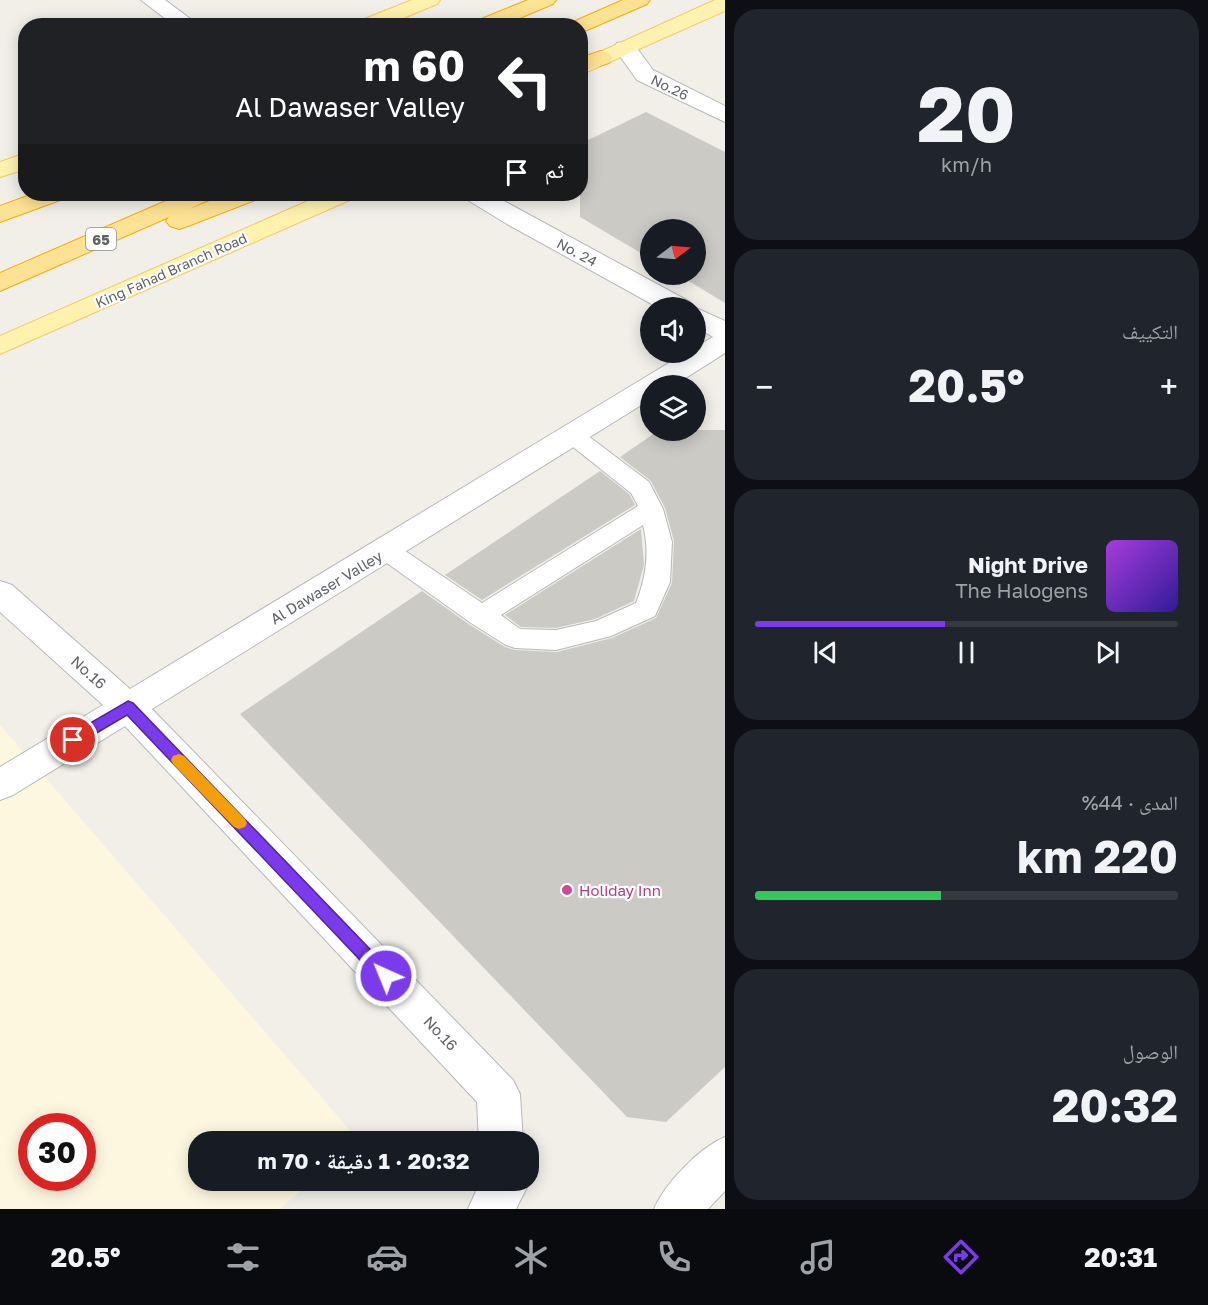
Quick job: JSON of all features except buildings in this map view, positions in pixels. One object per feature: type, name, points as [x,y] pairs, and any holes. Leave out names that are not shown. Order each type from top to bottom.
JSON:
[{"type":"highway","points":[[501,18],[546,0]]},
{"type":"highway","points":[[588,23],[640,0]]},
{"type":"highway","points":[[0,198],[18,190]]},
{"type":"highway","points":[[0,215],[36,201]]},
{"type":"highway","name":"65","points":[[0,283],[185,201]]},
{"type":"highway","points":[[68,253],[174,223],[231,201]]},
{"type":"main road","points":[[384,18],[430,0]]},
{"type":"main road","points":[[588,64],[725,3]]},
{"type":"main road","points":[[0,170],[18,163]]},
{"type":"main road","name":"King Fahad Branch Road","points":[[0,346],[327,201]]},
{"type":"street","points":[[151,0],[179,18]]},
{"type":"street","name":"No.26","points":[[625,48],[645,75],[725,115]]},
{"type":"street","name":"No. 24","points":[[486,201],[660,297]]},
{"type":"street","points":[[706,322],[725,332]]},
{"type":"street","name":"Al Dawaser Valley","points":[[669,375],[725,341]]},
{"type":"street","name":"Al Dawaser Valley","points":[[0,785],[387,550],[640,393]]},
{"type":"street","name":"No.16","points":[[0,593],[128,707],[498,1094],[500,1131]]},
{"type":"street","points":[[677,1209],[725,1159]]},
{"type":"street","points":[[491,1209],[502,1191]]},
{"type":"lane","points":[[387,550],[515,638],[556,640],[602,629],[646,609],[657,582],[660,542],[651,509],[642,488],[571,434]]},
{"type":"lane","points":[[480,616],[651,509]]},
{"type":"shaded area","points":[[0,725],[350,1131],[188,1131],[188,1191],[301,1191],[279,1209],[0,1209]]},
{"type":"slow traffic","points":[[179,760],[239,823]]},
{"type":"place","name":"Holiday Inn","points":[[567,890]]},
{"type":"route","points":[[73,740],[128,707],[386,976]]}]
